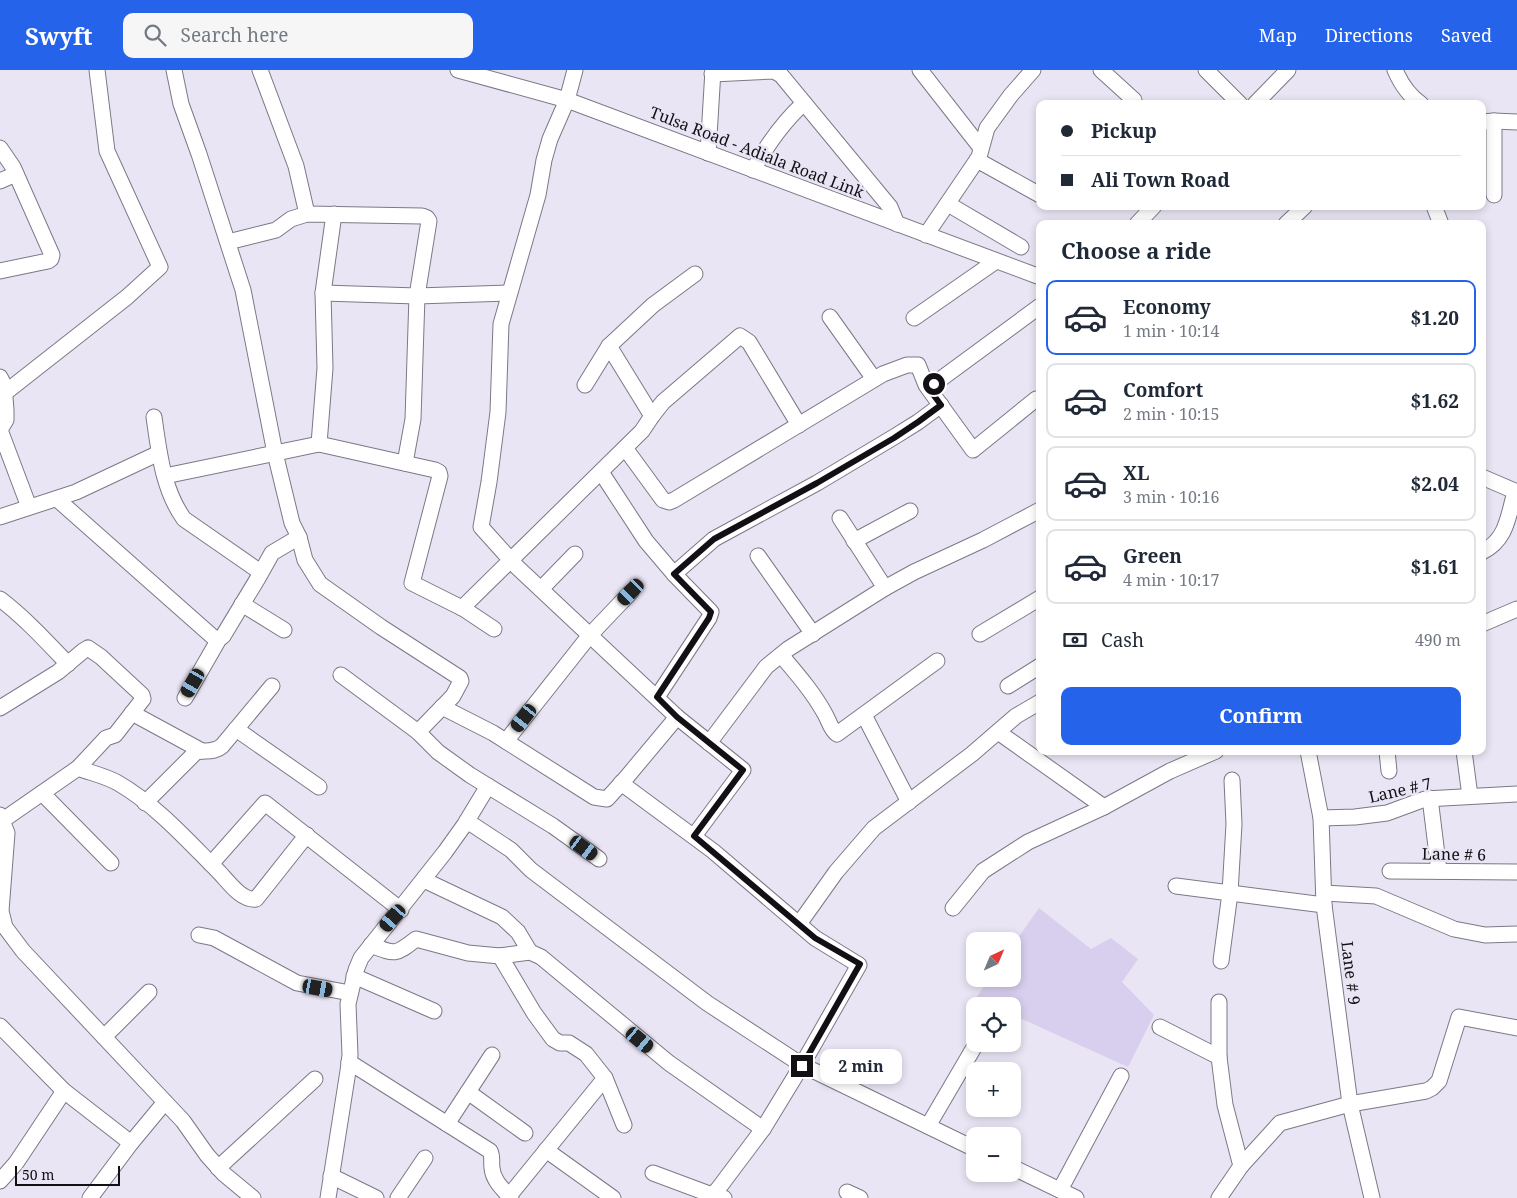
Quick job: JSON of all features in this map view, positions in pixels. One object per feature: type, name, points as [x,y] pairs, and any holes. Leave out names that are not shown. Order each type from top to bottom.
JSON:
[{"type":"street","points":[[6,392],[127,297],[160,267],[107,151],[97,70]]},
{"type":"street","points":[[174,70],[181,104],[200,154],[243,290],[275,454],[292,523],[299,537],[305,560],[320,584],[381,627],[460,678],[461,681],[453,696],[418,732]]},
{"type":"street","points":[[260,70],[296,166],[307,214]]},
{"type":"street","name":"Tulsa Road - Adiala Road Link","points":[[458,70],[567,100],[1036,276]]},
{"type":"street","points":[[575,70],[567,100],[550,139],[538,195],[501,324],[498,412],[481,527],[510,560],[677,717],[743,770],[694,836]]},
{"type":"street","points":[[920,70],[979,154],[1036,192]]},
{"type":"street","points":[[1101,70],[1134,100]]},
{"type":"street","points":[[1206,70],[1236,100]]},
{"type":"street","points":[[1259,100],[1288,70]]},
{"type":"street","points":[[1395,70],[1403,87],[1417,100]]},
{"type":"street","points":[[708,153],[712,72],[774,71],[780,75],[804,103],[890,207],[897,224]]},
{"type":"street","points":[[926,235],[979,154],[988,128],[1027,72]]},
{"type":"street","points":[[753,170],[790,116],[804,103]]},
{"type":"street","points":[[1494,195],[1488,121],[1517,122]]},
{"type":"street","points":[[0,148],[16,174],[52,255],[51,259],[0,271]]},
{"type":"street","points":[[0,180],[16,174]]},
{"type":"street","points":[[948,204],[1021,247]]},
{"type":"street","points":[[1141,220],[1150,210]]},
{"type":"street","points":[[1290,220],[1301,210]]},
{"type":"street","points":[[228,242],[276,230],[291,219],[307,214],[422,216],[427,218],[417,296],[413,419],[406,463]]},
{"type":"street","points":[[318,444],[324,368],[323,293],[334,214]]},
{"type":"street","points":[[914,318],[996,261]]},
{"type":"street","points":[[586,385],[610,346],[654,305],[695,274]]},
{"type":"street","points":[[323,293],[417,296],[509,293]]},
{"type":"street","points":[[929,389],[1036,309]]},
{"type":"street","points":[[830,317],[874,379]]},
{"type":"street","points":[[462,608],[642,431],[663,402],[740,336],[748,342],[799,425]]},
{"type":"street","points":[[610,346],[652,416]]},
{"type":"street","points":[[625,448],[663,500],[669,502],[874,379],[907,365],[918,366],[929,389],[973,450],[1036,399]]},
{"type":"street","points":[[0,377],[6,392],[4,401],[6,420],[0,430],[29,508]]},
{"type":"street","points":[[674,574],[714,539],[826,478],[902,432],[941,405]]},
{"type":"street","points":[[154,417],[159,453],[165,476],[173,502],[184,519],[260,573]]},
{"type":"street","points":[[165,476],[318,444],[435,470],[439,472],[440,476],[412,583],[462,608],[494,629]]},
{"type":"street","points":[[0,517],[76,492],[159,453]]},
{"type":"street","points":[[601,472],[646,541],[674,574],[711,612],[709,618],[657,697]]},
{"type":"street","points":[[1486,478],[1514,487],[1503,534],[1496,543],[1486,549]]},
{"type":"street","points":[[57,499],[213,637],[219,639]]},
{"type":"street","points":[[854,541],[910,511]]},
{"type":"street","points":[[709,743],[766,667],[780,655],[885,588],[1036,512]]},
{"type":"street","points":[[840,518],[885,588]]},
{"type":"street","points":[[184,698],[272,552],[299,537]]},
{"type":"street","points":[[541,589],[575,554]]},
{"type":"street","points":[[758,556],[813,634]]},
{"type":"street","points":[[506,741],[590,635],[631,592]]},
{"type":"street","points":[[0,598],[37,631],[68,664]]},
{"type":"street","points":[[980,634],[1036,600]]},
{"type":"street","points":[[242,604],[284,630]]},
{"type":"street","points":[[1486,622],[1517,609]]},
{"type":"street","points":[[0,708],[58,672],[88,648],[142,695],[142,699],[115,736],[106,738],[78,768],[1,818],[7,833],[1,911],[3,926],[20,947],[182,1121],[218,1168],[253,1198]]},
{"type":"street","points":[[780,655],[810,690],[834,732],[837,734],[937,661]]},
{"type":"street","points":[[1008,686],[1036,668]]},
{"type":"street","points":[[341,675],[418,732],[438,752],[470,775],[553,826],[599,859]]},
{"type":"street","points":[[146,803],[196,752],[218,750],[272,686]]},
{"type":"street","points":[[799,924],[836,872],[874,828],[972,754],[1016,716],[1036,704]]},
{"type":"street","points":[[442,707],[506,741],[594,797],[607,799],[677,717]]},
{"type":"street","points":[[132,713],[202,751]]},
{"type":"street","points":[[864,715],[909,802]]},
{"type":"street","points":[[236,729],[319,787]]},
{"type":"street","points":[[998,732],[1104,807]]},
{"type":"street","points":[[953,908],[982,871],[1028,842],[1104,807],[1170,771],[1207,755]]},
{"type":"street","name":"Lane # 9","points":[[1309,755],[1321,818],[1324,899],[1350,1104],[1372,1198]]},
{"type":"street","points":[[1387,755],[1389,771]]},
{"type":"street","points":[[1465,755],[1470,796]]},
{"type":"street","points":[[78,768],[116,782],[146,803],[177,830],[244,896],[251,900],[256,899],[307,835]]},
{"type":"street","points":[[1221,961],[1230,892],[1234,824],[1232,780]]},
{"type":"street","points":[[620,783],[694,836],[815,938],[860,964],[802,1066],[762,1129],[718,1189],[718,1196],[653,1173]]},
{"type":"street","points":[[328,1198],[349,1062],[348,1004],[354,976],[362,958],[371,945],[424,880],[467,821],[488,786]]},
{"type":"street","points":[[42,793],[111,863]]},
{"type":"street","name":"Lane # 7","points":[[1321,818],[1355,817],[1387,813],[1430,798],[1517,794]]},
{"type":"street","points":[[1430,798],[1440,871]]},
{"type":"street","points":[[211,864],[265,802],[401,910]]},
{"type":"street","points":[[467,821],[511,850],[531,870],[707,1003],[802,1066],[966,1145]]},
{"type":"street","name":"Lane # 6","points":[[1390,871],[1517,872]]},
{"type":"street","points":[[424,880],[502,917],[518,932],[530,952],[540,957],[669,1063],[762,1129]]},
{"type":"street","points":[[1176,886],[1324,899],[1376,896],[1454,929],[1485,935],[1515,933]]},
{"type":"street","points":[[199,935],[214,938],[297,983],[350,993]]},
{"type":"street","points":[[371,945],[389,952],[398,952],[416,939],[468,953],[500,956],[530,952]]},
{"type":"street","points":[[500,956],[552,1039],[560,1043],[569,1043],[586,1054],[604,1078],[624,1125]]},
{"type":"street","points":[[354,976],[434,1011]]},
{"type":"street","points":[[104,1037],[149,992]]},
{"type":"street","points":[[1218,1002],[1219,1057],[1226,1105],[1241,1166]]},
{"type":"street","points":[[1219,1198],[1241,1166],[1280,1123],[1350,1104],[1426,1091],[1436,1085],[1439,1081],[1459,1017],[1517,1028]]},
{"type":"street","points":[[0,1026],[64,1091],[131,1143]]},
{"type":"street","points":[[1160,1027],[1219,1057]]},
{"type":"street","points":[[928,1126],[971,1052]]},
{"type":"street","points":[[447,1124],[492,1055]]},
{"type":"street","points":[[349,1062],[490,1151],[495,1180],[510,1197],[604,1078]]},
{"type":"street","points":[[1060,1190],[1121,1076]]},
{"type":"street","points":[[218,1168],[315,1080]]},
{"type":"street","points":[[0,1181],[16,1164],[64,1091]]},
{"type":"street","points":[[468,1092],[525,1133]]},
{"type":"street","points":[[90,1198],[131,1143],[165,1102]]},
{"type":"street","points":[[546,1150],[613,1198]]},
{"type":"street","points":[[398,1198],[425,1158]]},
{"type":"street","points":[[1021,1171],[1076,1198]]},
{"type":"street","points":[[331,1176],[376,1198]]},
{"type":"shaded area","points":[[1039,908],[1091,949],[1111,938],[1138,959],[1122,982],[1154,1015],[1128,1067],[1021,1019],[1021,997],[977,997],[983,988],[1021,988],[1021,934]]},
{"type":"route","points":[[802,1066],[860,964],[815,938],[694,836],[743,770],[677,717],[657,697],[709,618],[711,612],[674,574],[714,539],[817,483],[918,422],[941,405],[929,389],[934,384]]}]
